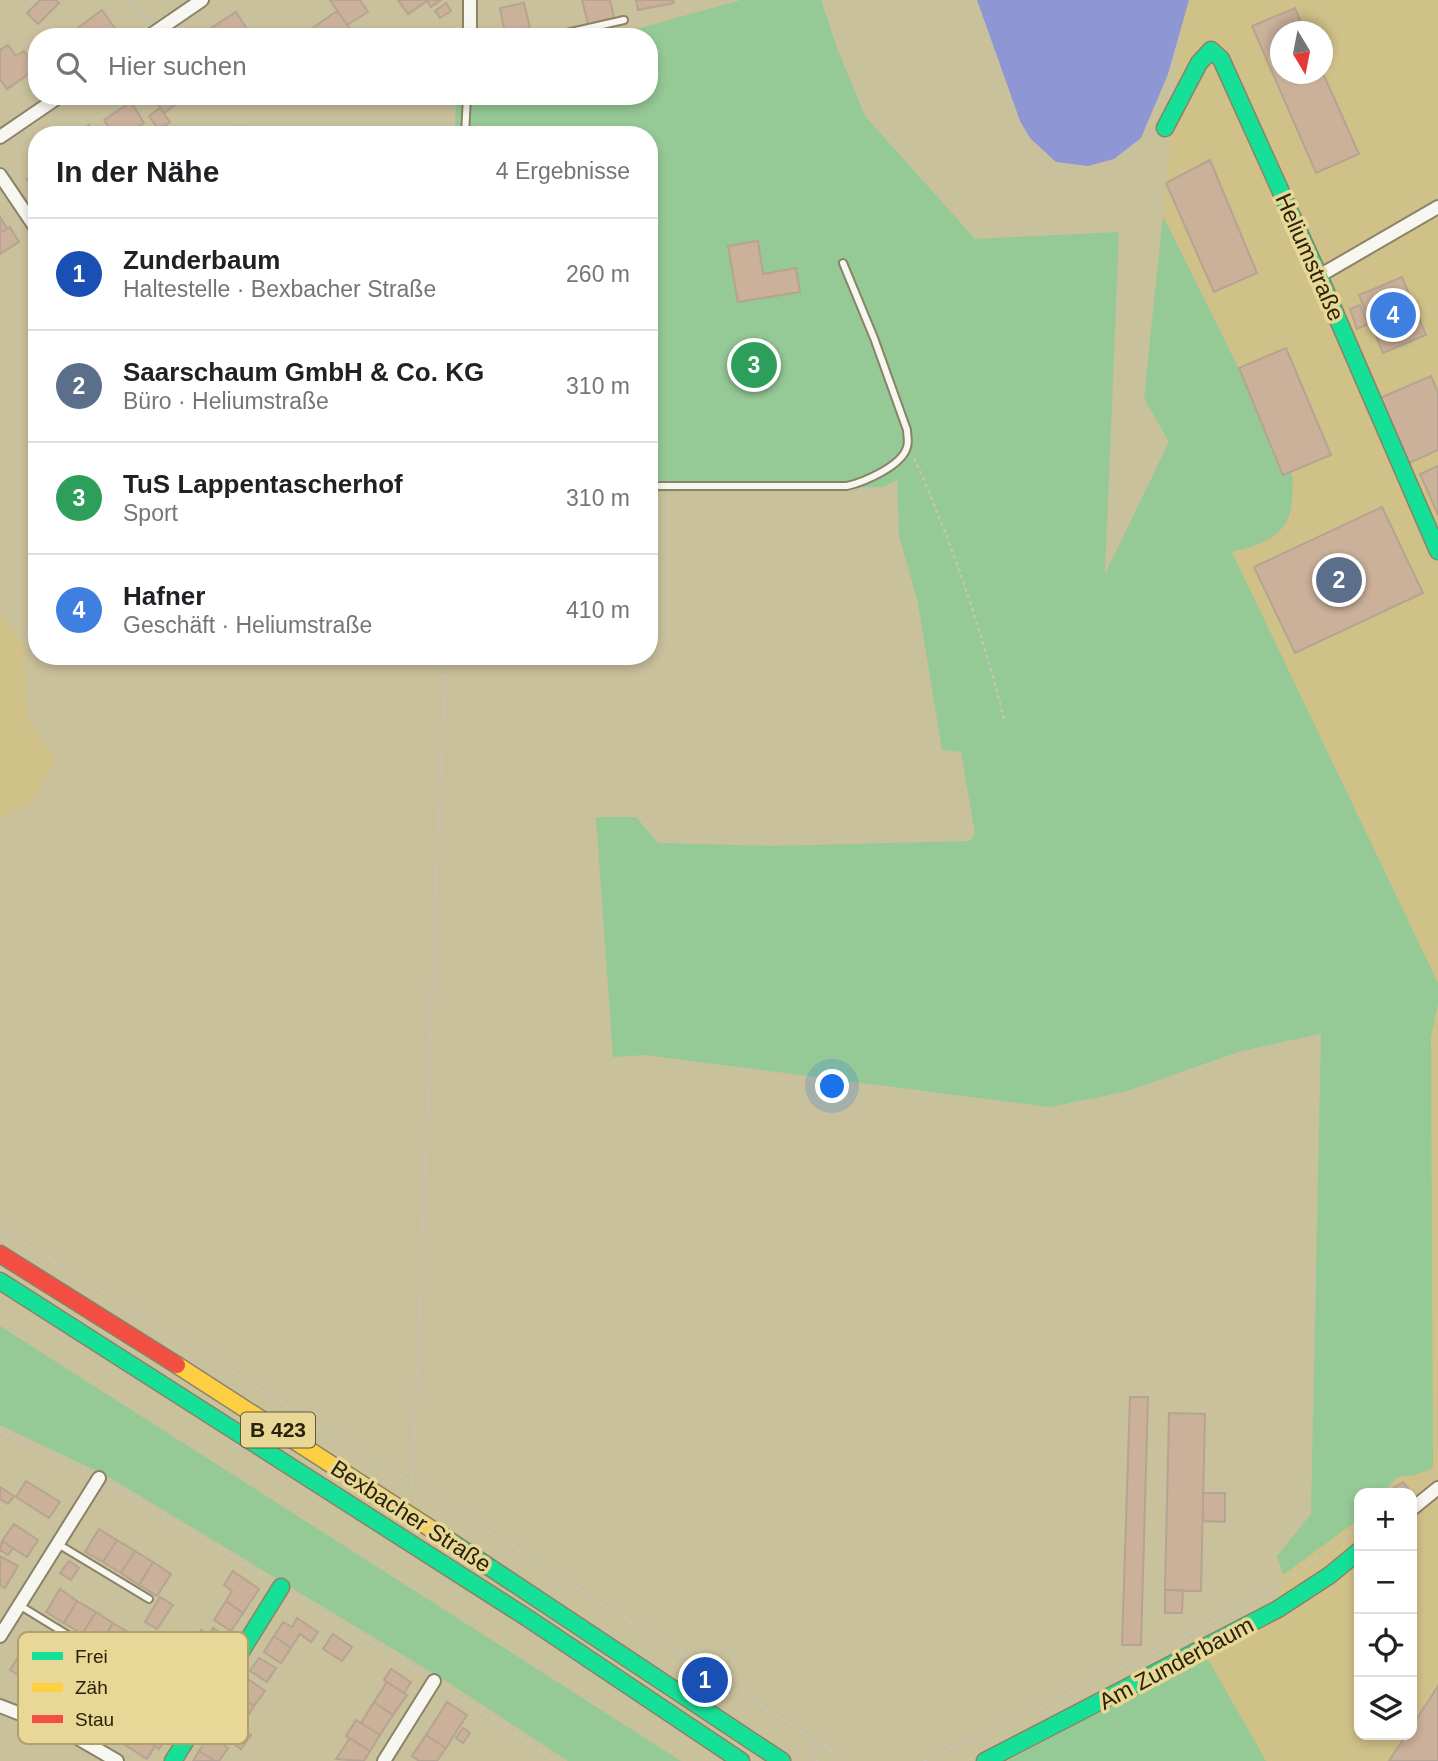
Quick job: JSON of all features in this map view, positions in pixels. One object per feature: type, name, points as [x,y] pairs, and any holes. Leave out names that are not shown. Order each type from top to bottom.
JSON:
[{"type":"main road","name":"Heliumstraße","points":[[1165,128],[1199,63],[1211,50],[1221,59],[1320,276],[1438,551]]},
{"type":"main road","name":"Bexbacher Straße","points":[[0,1254],[555,1608],[782,1761]]},
{"type":"main road","name":"Bexbacher Straße","points":[[0,1281],[529,1619],[741,1761]]},
{"type":"main road","name":"Am Zunderbaum","points":[[985,1761],[1278,1609],[1330,1575],[1354,1555]]},
{"type":"main road","points":[[248,1640],[281,1587]]},
{"type":"main road","points":[[173,1761],[184,1744]]},
{"type":"street","points":[[162,28],[202,0]]},
{"type":"street","points":[[470,0],[470,28]]},
{"type":"street","points":[[0,137],[47,105]]},
{"type":"street","points":[[0,175],[28,217]]},
{"type":"street","points":[[1320,276],[1438,207]]},
{"type":"street","points":[[0,1636],[99,1478]]},
{"type":"street","points":[[1417,1505],[1438,1488]]},
{"type":"street","points":[[384,1761],[434,1681]]},
{"type":"street","points":[[0,1706],[18,1713]]},
{"type":"street","points":[[88,1744],[117,1761]]},
{"type":"lane","points":[[589,28],[624,20]]},
{"type":"lane","points":[[465,126],[467,105]]},
{"type":"lane","points":[[658,486],[847,486],[879,473],[902,457],[908,446],[907,430],[874,338],[843,263]]},
{"type":"lane","points":[[58,1543],[149,1599]]},
{"type":"lane","points":[[19,1605],[63,1632]]},
{"type":"path","points":[[130,0],[149,28]]},
{"type":"path","points":[[908,446],[942,519],[970,600],[1005,723]]},
{"type":"path","points":[[412,1483],[446,665]]},
{"type":"path","points":[[0,1228],[412,1483],[848,1761]]},
{"type":"path","points":[[924,1761],[1024,1716],[1207,1625],[1286,1581],[1354,1531]]},
{"type":"path","points":[[818,1761],[809,1755],[820,1742]]},
{"type":"shaded area","points":[[1184,0],[1438,0],[1438,983],[1231,552],[1259,544],[1293,478],[1163,216]]},
{"type":"shaded area","points":[[0,611],[25,648],[26,714],[56,761],[32,801],[0,820]]},
{"type":"shaded area","points":[[1438,1004],[1438,1761],[1266,1761],[1205,1654],[1280,1614],[1281,1571],[1354,1521],[1354,1740],[1417,1740],[1417,1488],[1387,1488],[1398,1477],[1415,1475],[1431,1037]]},
{"type":"green space","points":[[741,0],[821,0],[865,116],[975,239],[1119,232],[1105,574],[1169,442],[1144,398],[1163,216],[1293,478],[1291,509],[1279,532],[1253,547],[1232,552],[1438,983],[1438,1004],[1431,1037],[1433,1468],[1415,1475],[1398,1477],[1387,1488],[1354,1488],[1354,1523],[1283,1575],[1277,1556],[1311,1514],[1321,1034],[1241,1051],[1124,1092],[1050,1107],[645,1055],[613,1057],[596,817],[636,817],[658,843],[772,846],[970,841],[975,833],[961,752],[942,750],[918,603],[899,536],[897,480],[883,487],[658,492],[658,126],[455,126],[456,105],[658,105],[658,28],[640,28]]},
{"type":"green space","points":[[0,1326],[681,1761],[568,1761],[446,1681],[107,1476],[0,1425]]},
{"type":"green space","points":[[1205,1654],[1266,1761],[1008,1761]]},
{"type":"water","points":[[977,0],[1189,0],[1168,74],[1141,138],[1114,159],[1088,166],[1056,162],[1030,138],[1020,121]]},
{"type":"building","points":[[40,0],[56,0],[59,3],[38,24],[27,13]]},
{"type":"building","points":[[330,0],[360,0],[368,12],[347,25]]},
{"type":"building","points":[[398,0],[441,0],[431,7],[427,1],[408,14]]},
{"type":"building","points":[[582,0],[610,0],[614,18],[588,24]]},
{"type":"building","points":[[636,0],[673,0],[674,3],[638,10]]},
{"type":"building","points":[[446,3],[451,11],[440,18],[435,11]]},
{"type":"building","points":[[524,3],[530,28],[504,28],[500,8]]},
{"type":"building","points":[[1295,8],[1300,21],[1270,21],[1270,67],[1252,26]]},
{"type":"building","points":[[102,10],[115,28],[78,28]]},
{"type":"building","points":[[337,11],[350,28],[313,28]]},
{"type":"building","points":[[236,12],[246,28],[211,28]]},
{"type":"building","points":[[8,45],[16,56],[24,51],[28,57],[28,75],[7,89],[0,79],[0,50]]},
{"type":"building","points":[[1277,84],[1328,84],[1359,154],[1316,173]]},
{"type":"building","points":[[126,105],[133,105],[144,123],[140,126],[108,126],[104,120]]},
{"type":"building","points":[[158,105],[175,105],[164,113]]},
{"type":"building","points":[[160,108],[170,122],[164,126],[156,126],[149,116]]},
{"type":"building","points":[[1210,160],[1257,273],[1214,292],[1166,183]]},
{"type":"building","points":[[0,217],[7,228],[0,233]]},
{"type":"building","points":[[10,227],[19,242],[0,254],[0,233]]},
{"type":"building","points":[[758,241],[763,274],[796,268],[800,292],[738,302],[728,246]]},
{"type":"building","points":[[1402,277],[1426,335],[1383,353],[1359,295]]},
{"type":"building","points":[[1360,305],[1368,324],[1357,329],[1350,309]]},
{"type":"building","points":[[1286,348],[1331,455],[1283,475],[1239,368]]},
{"type":"building","points":[[1431,376],[1438,392],[1438,450],[1409,463],[1380,398]]},
{"type":"building","points":[[1438,466],[1438,515],[1420,474]]},
{"type":"building","points":[[1382,507],[1423,593],[1295,653],[1254,567]]},
{"type":"building","points":[[1130,1397],[1148,1397],[1141,1645],[1122,1645]]},
{"type":"building","points":[[1169,1413],[1205,1414],[1201,1591],[1165,1590]]},
{"type":"building","points":[[26,1481],[60,1502],[49,1518],[16,1497]]},
{"type":"building","points":[[1403,1482],[1408,1488],[1394,1488]]},
{"type":"building","points":[[0,1487],[14,1496],[8,1504],[0,1499]]},
{"type":"building","points":[[1203,1493],[1225,1493],[1225,1522],[1203,1521]]},
{"type":"building","points":[[14,1524],[38,1540],[27,1557],[2,1541]]},
{"type":"building","points":[[99,1529],[117,1540],[103,1562],[85,1552]]},
{"type":"building","points":[[117,1540],[135,1551],[121,1573],[103,1562]]},
{"type":"building","points":[[2,1541],[13,1548],[8,1555],[0,1550]]},
{"type":"building","points":[[135,1551],[153,1562],[139,1585],[121,1573]]},
{"type":"building","points":[[0,1556],[18,1566],[5,1588],[0,1585]]},
{"type":"building","points":[[69,1561],[79,1568],[71,1580],[60,1573]]},
{"type":"building","points":[[153,1562],[171,1574],[157,1596],[139,1585]]},
{"type":"building","points":[[233,1571],[259,1589],[243,1613],[226,1601],[232,1591],[224,1585]]},
{"type":"building","points":[[60,1589],[77,1601],[64,1623],[46,1612]]},
{"type":"building","points":[[1165,1590],[1183,1590],[1182,1613],[1165,1613]]},
{"type":"building","points":[[160,1597],[173,1605],[157,1629],[145,1622]]},
{"type":"building","points":[[77,1601],[96,1612],[83,1632],[64,1623]]},
{"type":"building","points":[[226,1601],[243,1613],[231,1631],[214,1620]]},
{"type":"building","points":[[96,1612],[113,1623],[108,1632],[83,1632]]},
{"type":"building","points":[[297,1618],[318,1632],[311,1642],[300,1634],[291,1648],[274,1636],[283,1622],[292,1627]]},
{"type":"building","points":[[113,1623],[128,1632],[108,1632]]},
{"type":"building","points":[[333,1634],[352,1647],[342,1661],[323,1649]]},
{"type":"building","points":[[274,1636],[291,1648],[281,1663],[264,1652]]},
{"type":"building","points":[[18,1658],[18,1675],[10,1670]]},
{"type":"building","points":[[259,1658],[276,1668],[267,1682],[250,1671]]},
{"type":"building","points":[[391,1669],[411,1682],[404,1693],[384,1680]]},
{"type":"building","points":[[248,1679],[265,1691],[254,1706],[248,1702]]},
{"type":"building","points":[[387,1682],[407,1695],[393,1715],[374,1702]]},
{"type":"building","points":[[1438,1686],[1438,1761],[1389,1761],[1403,1740],[1417,1740],[1417,1718]]},
{"type":"building","points":[[248,1702],[254,1706],[248,1716]]},
{"type":"building","points":[[374,1702],[393,1715],[380,1735],[361,1723]]},
{"type":"building","points":[[447,1702],[467,1715],[446,1748],[426,1735]]},
{"type":"building","points":[[356,1720],[380,1735],[370,1751],[346,1736]]},
{"type":"building","points":[[463,1728],[470,1733],[463,1743],[456,1738]]},
{"type":"building","points":[[426,1735],[446,1748],[437,1761],[419,1761],[412,1756]]},
{"type":"building","points":[[350,1738],[370,1751],[364,1761],[336,1759]]},
{"type":"building","points":[[152,1744],[155,1746],[147,1759],[125,1745]]},
{"type":"building","points":[[204,1744],[222,1744],[228,1748],[219,1761],[199,1751]]},
{"type":"building","points":[[199,1751],[215,1761],[193,1761]]},
{"type":"traffic: fast","points":[[1165,128],[1199,63],[1211,50],[1221,59],[1323,285],[1438,551]]},
{"type":"traffic: fast","points":[[0,1281],[529,1619],[741,1761]]},
{"type":"traffic: fast","points":[[450,1541],[782,1761]]},
{"type":"traffic: fast","points":[[985,1761],[1278,1609],[1330,1575],[1354,1555]]},
{"type":"traffic: fast","points":[[248,1640],[281,1587]]},
{"type":"traffic: fast","points":[[173,1761],[184,1744]]},
{"type":"traffic: slow","points":[[177,1365],[450,1541]]},
{"type":"traffic: jam","points":[[0,1254],[177,1365]]},
{"type":"place","name":"Hafner","points":[[1393,315]]},
{"type":"place","name":"TuS Lappentascherhof","points":[[754,365]]},
{"type":"place","name":"Saarschaum GmbH & Co. KG","points":[[1339,580]]},
{"type":"place","name":"Zunderbaum","points":[[705,1680]]}]
